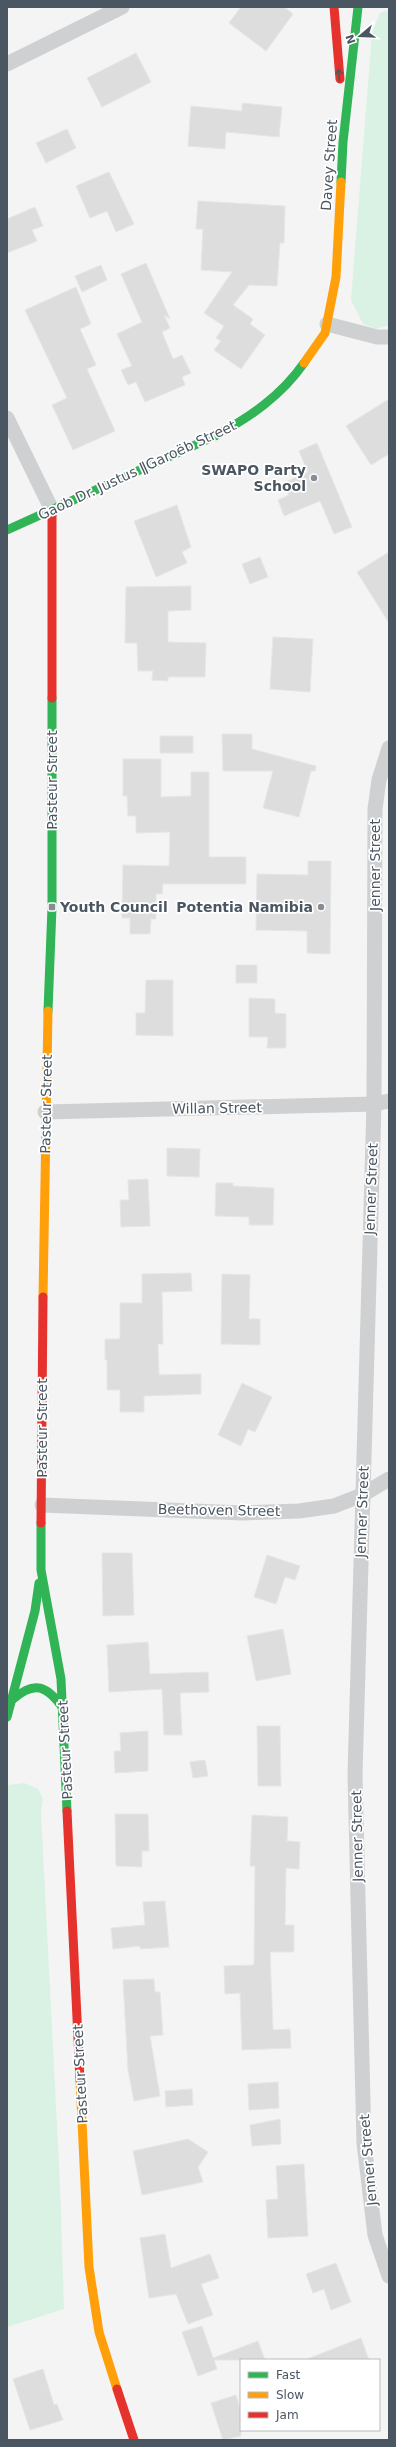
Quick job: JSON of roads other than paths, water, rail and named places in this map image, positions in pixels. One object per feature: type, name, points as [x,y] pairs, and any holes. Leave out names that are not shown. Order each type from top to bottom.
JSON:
[{"type":"main road","points":[[334,7],[343,142]]},
{"type":"main road","name":"Davey Street","points":[[328,324],[336,277],[343,142],[358,7]]},
{"type":"main road","name":"Gaob Dr. Justus ǁGaroëb Street","points":[[7,530],[215,436],[243,421],[289,384],[325,333],[328,324]]},
{"type":"main road","name":"Pasteur Street","points":[[52,510],[52,907],[45,1112],[41,1570],[56,1641],[63,1708],[89,2267],[98,2332],[134,2440]]},
{"type":"main road","points":[[7,1717],[13,1699],[35,1611],[41,1570]]},
{"type":"main road","points":[[13,1699],[21,1691],[32,1687],[43,1687],[54,1694],[63,1708]]},
{"type":"street","points":[[7,64],[102,11],[122,7]]},
{"type":"street","points":[[328,324],[377,337],[389,337]]},
{"type":"street","name":"Pasteur Street","points":[[7,418],[52,510]]},
{"type":"street","name":"Jenner Street","points":[[389,748],[379,780],[375,809],[374,1104],[355,1775],[364,2143],[375,2235],[389,2276]]},
{"type":"street","name":"Willan Street","points":[[45,1112],[374,1104],[389,1102]]},
{"type":"street","name":"Beethoven Street","points":[[42,1505],[243,1513],[299,1511],[334,1506],[362,1495],[389,1479]]},
{"type":"place","name":"SWAPO Party School","points":[[314,478]]},
{"type":"place","name":"Youth Council","points":[[52,907]]},
{"type":"place","name":"Potentia Namibia","points":[[321,907]]}]
